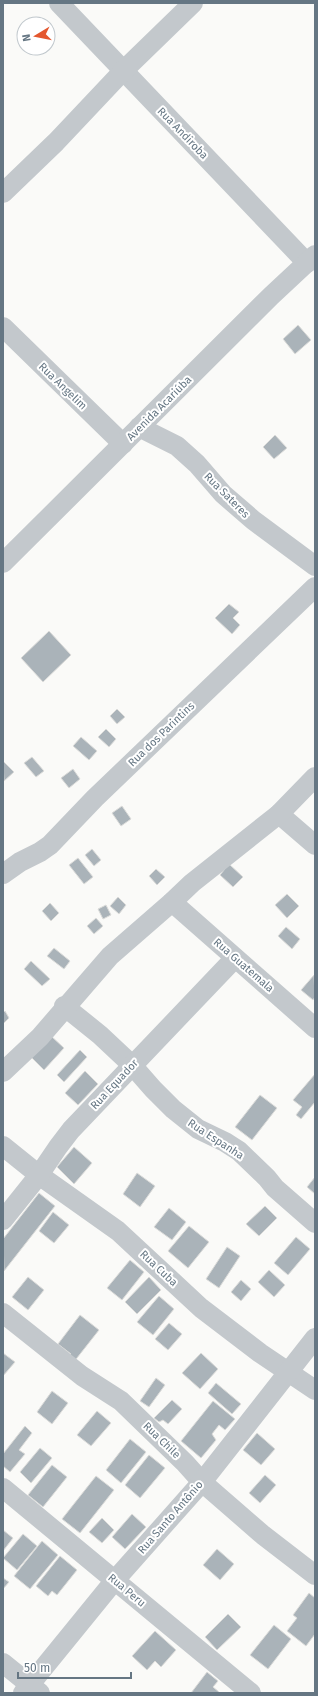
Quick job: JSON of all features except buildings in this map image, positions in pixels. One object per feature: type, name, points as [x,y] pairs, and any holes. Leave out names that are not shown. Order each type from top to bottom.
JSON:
[{"type":"street","name":"Rua Andiroba","points":[[60,3],[123,71],[311,259]]},
{"type":"street","points":[[3,193],[56,142],[123,71],[193,3]]},
{"type":"street","name":"Avenida Acariúba","points":[[3,563],[271,296],[311,259]]},
{"type":"street","name":"Rua Angelim","points":[[3,327],[123,444]]},
{"type":"street","name":"Rua Sateres","points":[[140,427],[177,446],[197,464],[224,494],[253,520],[315,566]]},
{"type":"street","name":"Rua dos Parintins","points":[[3,874],[20,862],[50,845],[95,798],[315,587]]},
{"type":"street","points":[[3,1072],[40,1037],[64,1006],[87,983],[110,956],[192,883],[279,814],[315,777]]},
{"type":"street","points":[[279,814],[315,845]]},
{"type":"street","name":"Rua Guatemala","points":[[172,902],[315,1028]]},
{"type":"street","name":"Rua Equador","points":[[3,1220],[39,1175],[71,1130],[235,958]]},
{"type":"street","name":"Rua Espanha","points":[[64,1006],[100,1035],[132,1065],[173,1109],[198,1129],[225,1142],[239,1151],[275,1188],[315,1223]]},
{"type":"street","name":"Rua Cuba","points":[[3,1146],[39,1175],[118,1231],[201,1308],[260,1354],[315,1390]]},
{"type":"street","name":"Rua Chile","points":[[3,1313],[82,1376],[121,1401],[185,1463],[202,1482],[263,1535],[315,1575]]},
{"type":"street","name":"Rua Santo Antônio","points":[[31,1690],[115,1580],[202,1482],[315,1338]]},
{"type":"street","name":"Rua Peru","points":[[3,1488],[251,1693]]},
{"type":"street","points":[[3,1663],[31,1690]]}]
